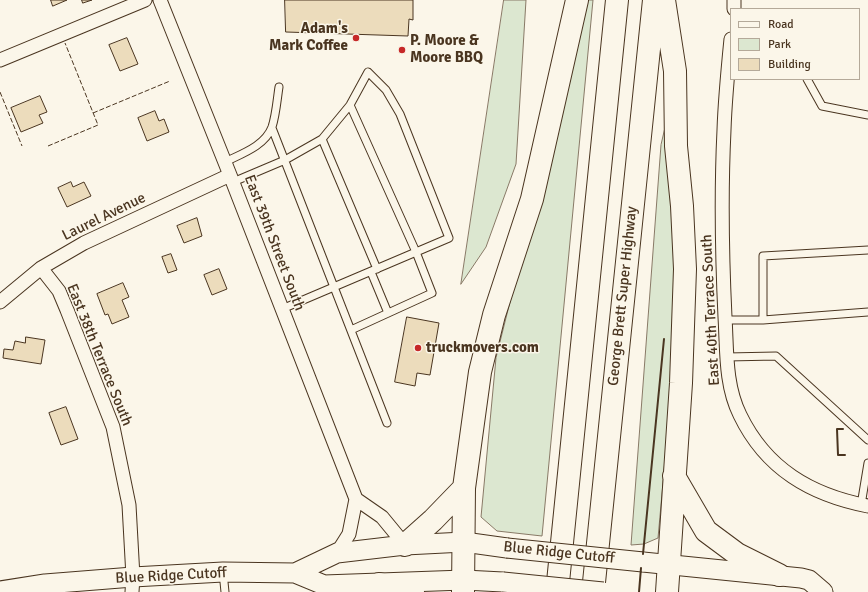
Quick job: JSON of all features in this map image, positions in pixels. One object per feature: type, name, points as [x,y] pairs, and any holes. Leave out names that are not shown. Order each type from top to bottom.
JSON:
[{"type":"highway","points":[[464,586],[464,488],[480,372],[494,315],[532,198],[577,0]]},
{"type":"highway","points":[[556,592],[617,0]]},
{"type":"highway","name":"George Brett Super Highway","points":[[593,592],[654,0]]},
{"type":"highway","points":[[664,0],[674,71],[676,146],[682,206],[685,269],[681,375],[667,592]]},
{"type":"highway","points":[[674,476],[706,530],[738,554],[779,575]]},
{"type":"highway","points":[[405,545],[433,520],[464,488]]},
{"type":"highway","points":[[379,584],[412,592]]},
{"type":"main road","name":"Blue Ridge Cutoff","points":[[295,573],[337,553],[405,545],[464,542],[669,565],[779,575],[809,580],[823,592]]},
{"type":"main road","name":"Blue Ridge Cutoff","points":[[0,591],[45,584],[133,584],[222,572],[295,573],[324,586],[379,584],[464,586],[503,582],[603,592]]},
{"type":"street","points":[[0,60],[145,0]]},
{"type":"street","name":"East 39th Street South","points":[[160,0],[356,499]]},
{"type":"street","name":"East 40th Terrace South","points":[[730,65],[724,129],[722,263],[729,383],[740,414],[752,436],[768,456],[793,478],[814,491],[838,500],[864,505]]},
{"type":"street","name":"Laurel Avenue","points":[[0,302],[41,268],[84,243],[231,178]]},
{"type":"street","name":"East 38th Terrace South","points":[[41,268],[58,291],[67,310],[113,427],[129,505],[133,584]]},
{"type":"street","points":[[337,553],[349,534],[356,499],[382,517],[405,545]]},
{"type":"lane","points":[[231,178],[285,160],[322,139],[350,105],[368,72],[386,90],[400,114],[449,238],[282,309]]},
{"type":"lane","points":[[808,80],[822,106],[868,115]]},
{"type":"lane","points":[[224,162],[251,150],[264,140],[272,128],[279,87]]},
{"type":"lane","points":[[350,105],[416,252],[432,294],[351,330]]},
{"type":"lane","points":[[272,128],[387,423]]},
{"type":"lane","points":[[322,139],[374,270],[388,313]]},
{"type":"lane","points":[[763,320],[763,256],[868,250]]},
{"type":"lane","points":[[725,320],[763,320],[868,312]]},
{"type":"lane","points":[[728,357],[776,356],[868,440]]},
{"type":"lane","points":[[864,505],[868,463]]},
{"type":"lane","points":[[222,572],[225,592]]},
{"type":"green space","points":[[504,0],[526,0],[516,164],[486,247],[461,284]]},
{"type":"green space","points":[[586,0],[593,0],[542,536],[497,531],[481,517],[496,358]]},
{"type":"green space","points":[[668,115],[678,317],[658,538],[644,544],[631,545],[661,145]]},
{"type":"building","points":[[51,0],[67,0],[53,6]]},
{"type":"building","points":[[82,0],[92,0],[83,3]]},
{"type":"building","points":[[285,0],[413,0],[413,20],[409,19],[408,36],[286,32]]},
{"type":"building","points":[[127,38],[138,64],[120,71],[109,45]]},
{"type":"building","points":[[40,96],[47,112],[39,115],[43,123],[21,132],[11,108]]},
{"type":"building","points":[[155,111],[159,121],[164,119],[169,132],[147,141],[138,118]]},
{"type":"building","points":[[71,182],[73,187],[84,182],[91,196],[67,207],[58,188]]},
{"type":"building","points":[[197,218],[202,236],[184,243],[177,226]]},
{"type":"building","points":[[171,254],[177,270],[168,273],[162,257]]},
{"type":"building","points":[[219,269],[227,289],[212,295],[204,275]]},
{"type":"building","points":[[123,283],[129,297],[122,300],[129,317],[112,324],[108,314],[105,315],[97,294]]},
{"type":"building","name":"truckmovers.com","points":[[407,317],[439,323],[430,375],[417,373],[415,386],[395,382]]},
{"type":"building","points":[[26,337],[45,340],[41,364],[3,358],[4,349],[13,350],[15,341],[25,343]]},
{"type":"building","points":[[66,407],[78,439],[61,445],[49,413]]},
{"type":"fence","points":[[48,146],[98,125],[65,43]]},
{"type":"fence","points":[[93,113],[170,81]]},
{"type":"fence","points":[[0,92],[22,146]]},
{"type":"wall","points":[[643,554],[664,339]]},
{"type":"wall","points":[[843,429],[837,429],[838,455],[845,455]]},
{"type":"wall","points":[[639,592],[641,568]]},
{"type":"place","name":"Adam's Mark Coffee","points":[[356,38]]},
{"type":"place","name":"P. Moore & Moore BBQ","points":[[402,50]]},
{"type":"place","name":"truckmovers.com","points":[[418,348]]}]
